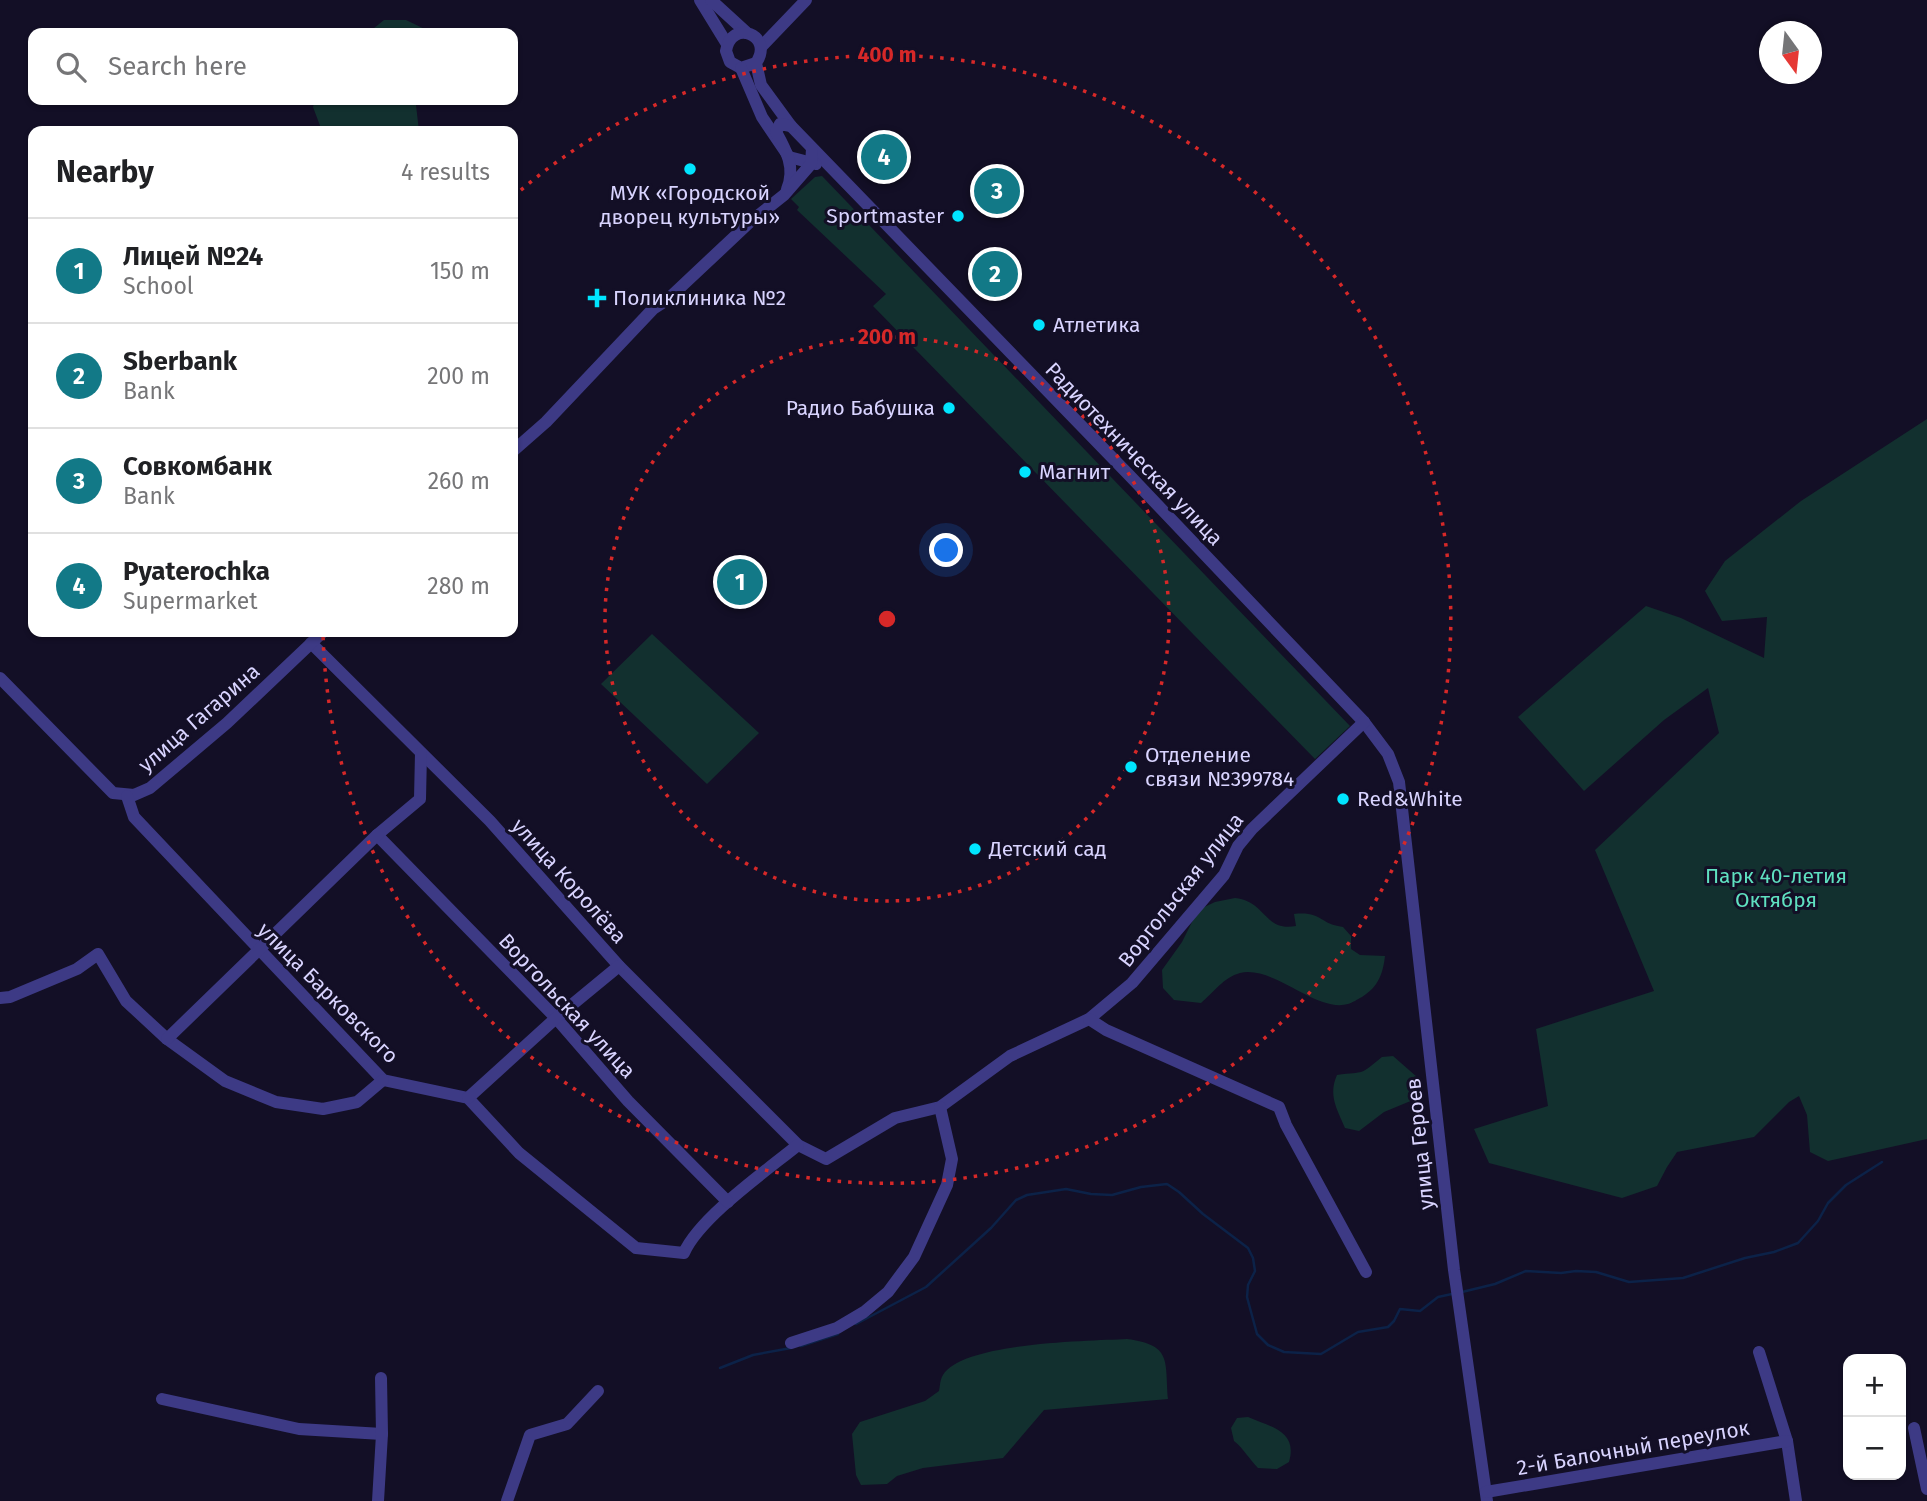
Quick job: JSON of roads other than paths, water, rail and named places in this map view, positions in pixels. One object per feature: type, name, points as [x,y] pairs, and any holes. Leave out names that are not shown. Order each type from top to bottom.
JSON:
[{"type":"street","points":[[700,0],[727,44]]},
{"type":"street","points":[[711,0],[754,39],[760,55],[756,63],[741,68],[735,66],[727,57],[727,44],[731,37],[738,33],[754,39],[781,25],[806,0]]},
{"type":"street","name":"Радиотехническая улица","points":[[756,63],[761,85],[790,126],[1130,476],[1364,722],[1388,754],[1399,782]]},
{"type":"street","points":[[741,68],[762,117],[789,157],[811,164],[827,164]]},
{"type":"street","points":[[784,195],[791,179],[789,157],[776,132],[780,124],[790,126]]},
{"type":"street","points":[[518,447],[546,422],[653,309],[667,300],[750,222],[784,195],[811,164],[812,149]]},
{"type":"street","name":"улица Гагарина","points":[[127,796],[143,793],[150,788],[226,723],[318,637]]},
{"type":"street","name":"улица Королёва","points":[[311,643],[489,821],[619,966],[798,1145]]},
{"type":"street","points":[[0,678],[113,793],[127,796]]},
{"type":"street","name":"Воргольская улица","points":[[798,1145],[826,1159],[895,1118],[940,1107],[1010,1056],[1089,1019],[1140,973],[1224,875],[1238,846],[1252,829],[1364,722]]},
{"type":"street","points":[[167,1039],[377,835],[420,799],[422,752]]},
{"type":"street","name":"улица Героев","points":[[1399,782],[1454,1270],[1486,1497]]},
{"type":"street","name":"улица Барковского","points":[[127,796],[134,817],[383,1080],[468,1098]]},
{"type":"street","name":"Воргольская улица","points":[[377,835],[556,1018],[628,1101],[728,1202]]},
{"type":"street","points":[[0,998],[10,998],[77,969],[98,954],[126,1001],[167,1039],[225,1081],[276,1102],[323,1109],[357,1101],[383,1080]]},
{"type":"street","points":[[619,966],[556,1018],[468,1098],[519,1153],[636,1248],[684,1253],[689,1242],[728,1202],[798,1145]]},
{"type":"street","points":[[1089,1019],[1106,1030],[1279,1107],[1286,1125],[1366,1272]]},
{"type":"street","points":[[791,1343],[837,1328],[864,1312],[888,1292],[914,1257],[947,1185],[952,1159],[940,1107]]},
{"type":"street","points":[[1759,1352],[1787,1441],[1796,1501]]},
{"type":"street","points":[[378,1501],[382,1434],[381,1378]]},
{"type":"street","points":[[507,1501],[530,1435],[568,1424],[598,1391]]},
{"type":"street","points":[[162,1399],[299,1429],[382,1434]]},
{"type":"street","points":[[1914,1427],[1927,1489]]},
{"type":"street","name":"2-й Балочный переулок","points":[[1486,1497],[1787,1441]]},
{"type":"waterway","points":[[1462,1292],[1495,1284],[1526,1271],[1596,1272],[1629,1282],[1683,1278],[1745,1258],[1774,1252],[1798,1243],[1818,1221],[1828,1203],[1846,1185],[1882,1162]]},
{"type":"waterway","points":[[856,1324],[926,1287],[991,1228],[1016,1200],[1027,1195],[1066,1189],[1112,1195],[1141,1187],[1167,1184],[1179,1192],[1248,1248],[1255,1271],[1248,1285],[1247,1297],[1257,1334],[1268,1345],[1284,1352],[1321,1354],[1358,1332],[1388,1327],[1400,1309],[1420,1311],[1438,1297],[1452,1294]]},
{"type":"waterway","points":[[801,1346],[838,1334]]},
{"type":"waterway","points":[[720,1368],[753,1355],[791,1348]]},
{"type":"place","name":"Pyaterochka","points":[[884,157]]},
{"type":"place","name":"МУК «Городской дворец культуры»","points":[[690,169]]},
{"type":"place","name":"Совкомбанк","points":[[997,191]]},
{"type":"place","name":"Sportmaster","points":[[958,216]]},
{"type":"place","name":"Sberbank","points":[[995,274]]},
{"type":"place","name":"Поликлиника №2","points":[[597,298]]},
{"type":"place","name":"Атлетика","points":[[1039,325]]},
{"type":"place","name":"Радио Бабушка","points":[[949,408]]},
{"type":"place","name":"Магнит","points":[[1025,472]]},
{"type":"place","name":"Лицей №24","points":[[740,582]]},
{"type":"place","name":"Отделение связи №399784","points":[[1131,767]]},
{"type":"place","name":"Red&White","points":[[1343,799]]},
{"type":"place","name":"Детский сад","points":[[975,849]]},
{"type":"park label","name":"Парк 40-летия Октября","points":[[1776,888]]}]
